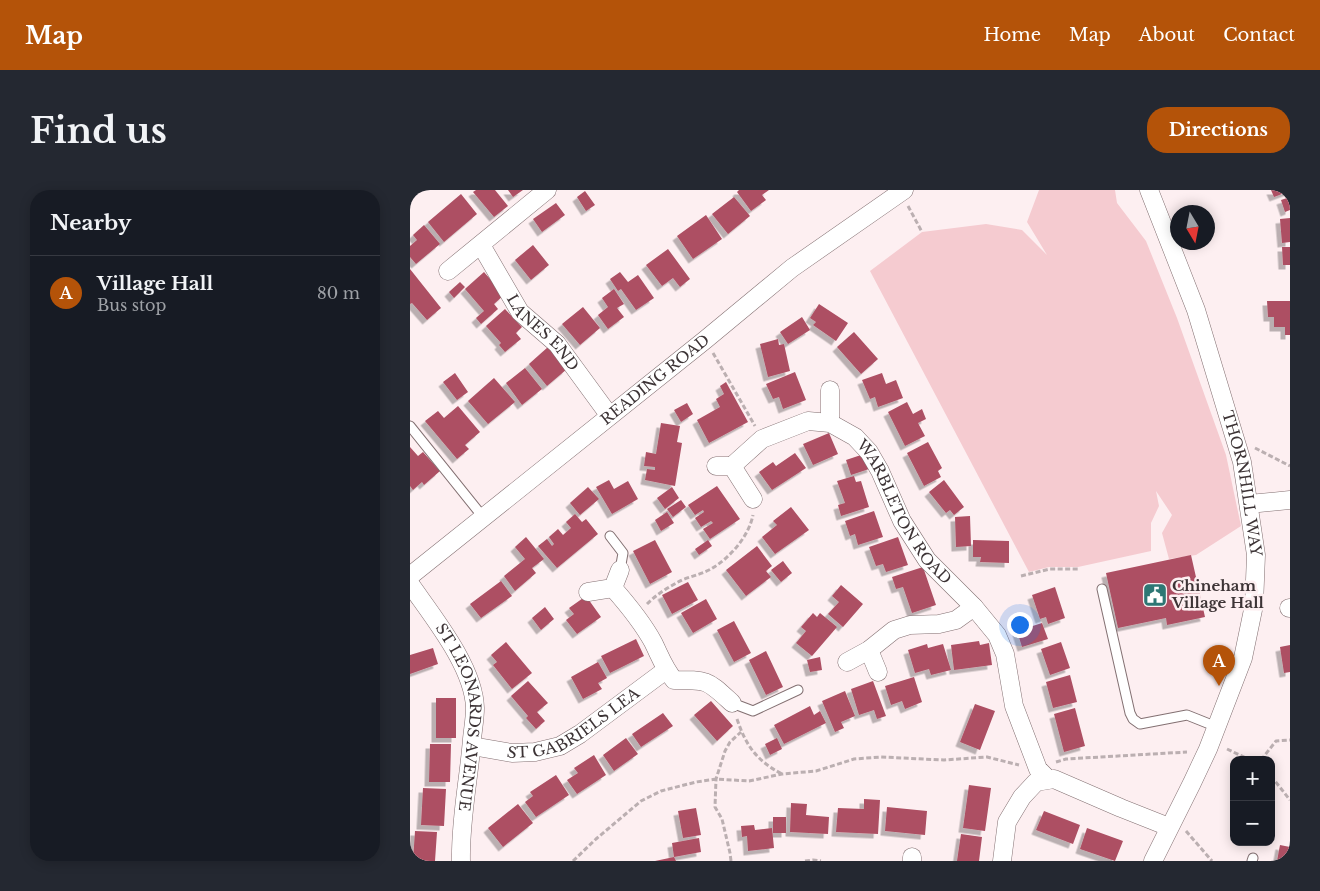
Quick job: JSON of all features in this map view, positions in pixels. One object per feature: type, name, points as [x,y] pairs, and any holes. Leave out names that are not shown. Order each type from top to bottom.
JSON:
[{"type":"street","points":[[448,271],[547,190]]},
{"type":"street","name":"THORNHILL WAY","points":[[1149,190],[1196,310],[1235,438],[1242,462],[1256,555],[1254,605],[1243,658],[1217,727],[1192,784],[1153,861]]},
{"type":"street","name":"READING ROAD","points":[[410,576],[609,415],[706,340],[792,268],[902,191]]},
{"type":"street","name":"LANES END","points":[[481,245],[520,312],[557,344],[609,415]]},
{"type":"street","points":[[830,390],[830,423]]},
{"type":"street","name":"WARBLETON ROAD","points":[[753,499],[724,466],[762,439],[808,421],[830,423],[856,437],[869,452],[880,471],[902,521],[927,560],[974,607],[997,635],[1005,654],[1014,706],[1043,774]]},
{"type":"street","points":[[1249,504],[1290,500]]},
{"type":"street","points":[[613,588],[620,570]]},
{"type":"street","name":"ST LEONARDS AVENUE","points":[[410,584],[460,658],[471,688],[475,708],[463,820],[461,861]]},
{"type":"street","points":[[613,588],[636,614],[666,670],[674,680],[700,680],[711,683],[732,703]]},
{"type":"street","points":[[588,592],[613,588]]},
{"type":"street","points":[[847,662],[869,650],[894,630],[910,625],[939,624],[956,620],[974,607]]},
{"type":"street","points":[[869,650],[878,672]]},
{"type":"street","name":"ST GABRIELS LEA","points":[[472,746],[512,752],[535,752],[560,746],[580,734],[666,670]]},
{"type":"street","points":[[1002,861],[1007,822],[1022,797],[1043,774],[1121,808],[1172,822]]},
{"type":"lane","points":[[410,426],[483,517]]},
{"type":"lane","points":[[610,536],[622,553],[620,570]]},
{"type":"lane","points":[[1102,589],[1130,713],[1134,719],[1140,724],[1187,715],[1217,727]]},
{"type":"lane","points":[[732,703],[753,711],[798,690]]},
{"type":"path","points":[[902,191],[922,232]]},
{"type":"path","points":[[706,340],[762,439]]},
{"type":"path","points":[[1235,438],[1290,466]]},
{"type":"path","points":[[636,614],[655,596],[682,580],[711,569],[729,556],[744,537],[753,517],[753,499]]},
{"type":"path","points":[[1021,576],[1050,569],[1079,569]]},
{"type":"path","points":[[732,703],[741,732],[749,748],[766,766],[782,774]]},
{"type":"path","points":[[730,861],[730,852],[722,820],[715,807],[716,779],[728,747],[741,732]]},
{"type":"path","points":[[1264,756],[1276,741],[1290,740]]},
{"type":"path","points":[[1227,749],[1242,756]]},
{"type":"path","points":[[573,861],[596,839],[641,802],[661,791],[696,782],[716,779],[749,781],[782,774],[816,771],[854,760],[881,757],[944,760],[987,757],[1043,774],[1066,759],[1188,752]]},
{"type":"path","points":[[1275,781],[1290,800]]},
{"type":"path","points":[[1172,822],[1212,861]]},
{"type":"path","points":[[805,861],[821,861]]},
{"type":"shaded area","points":[[1039,190],[1115,190],[1117,203],[1146,241],[1177,318],[1226,455],[1241,526],[1196,555],[1169,559],[1162,533],[1172,515],[1156,491],[1159,506],[1151,523],[1151,551],[1078,567],[1049,567],[1029,572],[870,271],[922,232],[986,224],[1022,230],[1047,255],[1027,222]]},
{"type":"building","points":[[476,190],[495,190],[508,206],[494,217],[473,192]]},
{"type":"building","points":[[508,190],[523,190],[513,197]]},
{"type":"building","points":[[739,190],[769,190],[762,195],[766,200],[751,211],[737,192]]},
{"type":"building","points":[[1271,190],[1290,190],[1290,191],[1274,197]]},
{"type":"building","points":[[585,191],[595,205],[586,211],[577,197]]},
{"type":"building","points":[[461,194],[477,214],[444,242],[428,222]]},
{"type":"building","points":[[734,197],[750,216],[728,234],[712,214]]},
{"type":"building","points":[[1290,197],[1290,210],[1285,212],[1281,200]]},
{"type":"building","points":[[556,203],[565,215],[542,232],[533,219]]},
{"type":"building","points":[[706,215],[722,239],[693,259],[677,236]]},
{"type":"building","points":[[1290,218],[1290,242],[1282,243],[1280,219]]},
{"type":"building","points":[[424,225],[440,244],[416,264],[410,257],[410,246],[417,240],[413,235]]},
{"type":"building","points":[[533,245],[549,265],[531,280],[515,260]]},
{"type":"building","points":[[1282,247],[1290,247],[1290,265],[1283,265]]},
{"type":"building","points":[[668,249],[690,279],[680,287],[673,278],[662,286],[646,265]]},
{"type":"building","points":[[410,269],[441,308],[427,320],[412,303],[410,304]]},
{"type":"building","points":[[484,272],[504,295],[494,304],[498,309],[481,324],[476,318],[484,311],[465,289]]},
{"type":"building","points":[[620,272],[628,282],[638,275],[654,298],[636,310],[621,289],[618,291],[610,279]]},
{"type":"building","points":[[460,282],[465,287],[454,298],[449,292]]},
{"type":"building","points":[[614,289],[624,304],[617,308],[624,317],[608,329],[598,315],[608,307],[602,298]]},
{"type":"building","points":[[1267,301],[1290,301],[1290,335],[1285,335],[1285,327],[1274,327],[1274,317],[1268,317]]},
{"type":"building","points":[[819,304],[848,323],[836,341],[813,325],[816,322],[810,318]]},
{"type":"building","points":[[583,307],[600,328],[580,345],[562,324]]},
{"type":"building","points":[[505,309],[522,327],[516,333],[521,339],[505,352],[499,345],[501,343],[486,326]]},
{"type":"building","points":[[802,317],[810,330],[788,344],[780,332]]},
{"type":"building","points":[[854,332],[878,359],[861,374],[837,347]]},
{"type":"building","points":[[778,339],[779,345],[784,344],[790,371],[768,377],[760,344]]},
{"type":"building","points":[[548,347],[567,369],[547,386],[529,364]]},
{"type":"building","points":[[525,368],[542,389],[522,405],[506,383]]},
{"type":"building","points":[[795,372],[806,400],[783,409],[779,397],[773,399],[766,384]]},
{"type":"building","points":[[455,373],[468,392],[457,400],[443,382]]},
{"type":"building","points":[[882,373],[886,384],[896,380],[903,398],[878,407],[875,397],[870,399],[862,380]]},
{"type":"building","points":[[494,378],[515,402],[488,424],[468,401]]},
{"type":"building","points":[[726,382],[748,422],[709,443],[697,420],[720,407],[716,399],[724,394],[720,386]]},
{"type":"building","points":[[907,402],[913,414],[922,409],[926,419],[918,423],[925,436],[905,446],[888,412]]},
{"type":"building","points":[[687,403],[693,414],[681,422],[674,410]]},
{"type":"building","points":[[458,406],[480,432],[465,445],[469,449],[457,459],[425,421],[438,411],[444,418]]},
{"type":"building","points":[[661,423],[680,426],[677,442],[682,443],[675,486],[645,480],[647,469],[655,470],[655,467],[644,466],[646,452],[656,454]]},
{"type":"building","points":[[829,433],[838,454],[813,465],[803,444]]},
{"type":"building","points":[[928,442],[942,468],[938,471],[941,477],[924,486],[907,453]]},
{"type":"building","points":[[410,447],[418,456],[423,452],[440,471],[424,485],[422,482],[413,490],[410,486]]},
{"type":"building","points":[[795,453],[806,468],[772,490],[759,472],[773,462],[776,466]]},
{"type":"building","points":[[867,453],[872,468],[851,475],[846,460]]},
{"type":"building","points":[[854,476],[856,482],[861,481],[869,507],[841,516],[838,505],[845,503],[837,481]]},
{"type":"building","points":[[609,480],[614,489],[628,481],[638,499],[612,514],[596,487]]},
{"type":"building","points":[[944,480],[964,507],[954,515],[950,510],[946,513],[929,492]]},
{"type":"building","points":[[717,486],[740,519],[710,539],[703,529],[713,523],[711,521],[701,527],[695,518],[704,512],[703,510],[695,515],[688,505]]},
{"type":"building","points":[[588,487],[599,499],[580,515],[570,503]]},
{"type":"building","points":[[672,487],[679,498],[665,509],[657,498]]},
{"type":"building","points":[[681,500],[686,507],[673,517],[667,509]]},
{"type":"building","points":[[791,507],[809,530],[775,554],[762,537],[777,525],[773,521]]},
{"type":"building","points":[[874,511],[883,537],[858,545],[855,534],[850,536],[845,521]]},
{"type":"building","points":[[667,512],[674,523],[661,531],[655,520]]},
{"type":"building","points":[[575,514],[582,522],[586,519],[598,534],[557,568],[538,546],[547,539],[552,546],[554,544],[549,537],[558,529],[563,535],[571,528],[566,522]]},
{"type":"building","points":[[970,516],[971,546],[956,547],[955,517]]},
{"type":"building","points":[[526,537],[544,559],[532,568],[536,573],[515,591],[504,576],[525,559],[515,547]]},
{"type":"building","points":[[898,537],[908,565],[886,572],[883,564],[876,566],[869,547]]},
{"type":"building","points":[[655,540],[672,572],[650,584],[633,551]]},
{"type":"building","points":[[708,540],[712,546],[699,555],[695,549]]},
{"type":"building","points":[[973,540],[1009,541],[1009,563],[980,562],[981,557],[973,557]]},
{"type":"building","points":[[757,546],[772,566],[766,571],[771,577],[746,596],[726,570]]},
{"type":"building","name":"Chineham Village Hall","points":[[1191,555],[1205,617],[1167,625],[1166,618],[1118,628],[1106,573]]},
{"type":"building","points":[[783,561],[792,573],[781,582],[771,570]]},
{"type":"building","points":[[923,567],[936,605],[912,613],[903,587],[896,589],[892,577]]},
{"type":"building","points":[[501,581],[512,596],[481,618],[470,604]]},
{"type":"building","points":[[688,582],[698,600],[672,614],[662,595]]},
{"type":"building","points":[[841,585],[863,604],[843,627],[828,614],[839,602],[832,596]]},
{"type":"building","points":[[1055,587],[1065,618],[1048,624],[1046,617],[1040,619],[1032,595]]},
{"type":"building","points":[[586,596],[601,617],[577,634],[566,620],[574,614],[569,608]]},
{"type":"building","points":[[706,599],[717,619],[693,633],[681,613]]},
{"type":"building","points":[[545,607],[554,619],[541,630],[532,618]]},
{"type":"building","points":[[813,613],[817,617],[820,613],[837,627],[812,656],[796,643],[806,631],[801,627]]},
{"type":"building","points":[[734,621],[751,653],[734,662],[717,630]]},
{"type":"building","points":[[1042,623],[1048,639],[1022,647],[1017,631]]},
{"type":"building","points":[[636,639],[644,656],[610,673],[601,656]]},
{"type":"building","points":[[979,641],[980,645],[989,643],[992,665],[954,670],[951,645]]},
{"type":"building","points":[[506,642],[532,673],[512,689],[493,665],[497,662],[491,655]]},
{"type":"building","points":[[1061,642],[1070,668],[1050,675],[1041,649]]},
{"type":"building","points":[[927,644],[928,648],[943,644],[951,670],[931,675],[929,669],[915,673],[908,650]]},
{"type":"building","points":[[1290,645],[1290,672],[1284,673],[1280,647]]},
{"type":"building","points":[[433,648],[438,664],[410,674],[410,655]]},
{"type":"building","points":[[766,651],[783,687],[766,695],[749,660]]},
{"type":"building","points":[[820,657],[822,670],[810,672],[807,660]]},
{"type":"building","points":[[598,662],[607,678],[598,683],[602,689],[583,699],[571,677]]},
{"type":"building","points":[[1070,675],[1077,702],[1053,708],[1046,682]]},
{"type":"building","points":[[914,677],[922,702],[905,709],[902,701],[891,705],[885,686]]},
{"type":"building","points":[[528,681],[548,703],[537,712],[545,721],[536,729],[511,696]]},
{"type":"building","points":[[873,681],[886,716],[877,719],[874,710],[859,715],[851,689]]},
{"type":"building","points":[[845,691],[855,716],[841,722],[844,728],[835,732],[822,701]]},
{"type":"building","points":[[436,698],[456,698],[456,738],[436,738]]},
{"type":"building","points":[[711,701],[733,726],[717,741],[694,715]]},
{"type":"building","points":[[975,704],[995,711],[980,750],[960,742]]},
{"type":"building","points":[[810,706],[814,715],[820,711],[826,723],[784,744],[774,725]]},
{"type":"building","points":[[1075,708],[1085,746],[1064,752],[1054,714]]},
{"type":"building","points":[[663,713],[673,726],[641,747],[632,734]]},
{"type":"building","points":[[626,738],[638,754],[614,771],[603,755]]},
{"type":"building","points":[[777,738],[782,749],[770,755],[765,744]]},
{"type":"building","points":[[430,744],[451,744],[450,782],[429,782]]},
{"type":"building","points":[[594,755],[606,775],[577,794],[567,780],[578,773],[574,768]]},
{"type":"building","points":[[556,775],[569,795],[536,817],[525,802],[533,796],[530,792]]},
{"type":"building","points":[[969,785],[991,788],[985,831],[963,828]]},
{"type":"building","points":[[423,788],[446,789],[444,826],[421,825]]},
{"type":"building","points":[[864,799],[880,800],[878,834],[836,832],[838,808],[864,809]]},
{"type":"building","points":[[791,803],[807,804],[806,815],[829,817],[828,834],[790,832]]},
{"type":"building","points":[[518,804],[533,823],[503,847],[488,828]]},
{"type":"building","points":[[887,807],[927,811],[925,835],[885,831]]},
{"type":"building","points":[[696,808],[701,835],[683,838],[678,811]]},
{"type":"building","points":[[1044,811],[1080,825],[1073,844],[1036,830]]},
{"type":"building","points":[[773,817],[786,817],[786,833],[773,833]]},
{"type":"building","points":[[754,825],[755,830],[772,828],[774,848],[748,851],[747,836],[742,837],[741,826]]},
{"type":"building","points":[[1087,828],[1123,841],[1115,861],[1080,849]]},
{"type":"building","points":[[415,831],[437,832],[435,861],[413,861]]},
{"type":"building","points":[[961,834],[982,837],[979,861],[957,861]]},
{"type":"building","points":[[699,838],[701,852],[674,857],[672,843]]},
{"type":"building","points":[[1280,845],[1290,847],[1290,861],[1277,861]]},
{"type":"building","points":[[674,857],[676,861],[655,861]]},
{"type":"place","name":"Chineham Village Hall","points":[[1155,595]]},
{"type":"place","name":"Village Hall","points":[[1219,686]]}]
